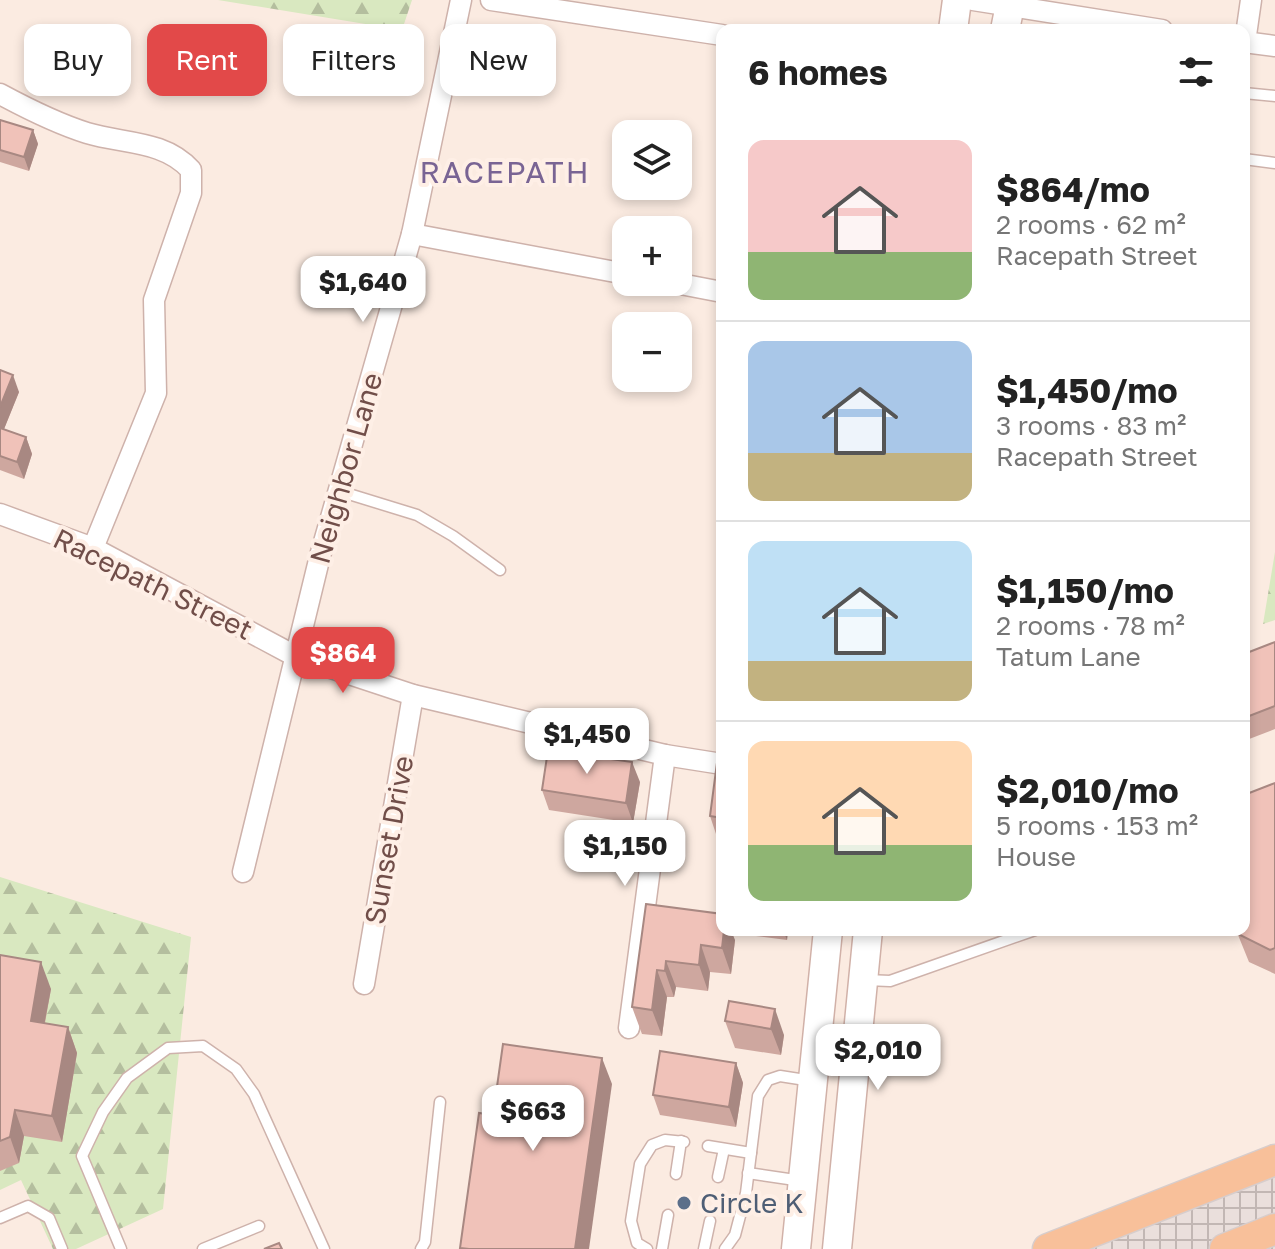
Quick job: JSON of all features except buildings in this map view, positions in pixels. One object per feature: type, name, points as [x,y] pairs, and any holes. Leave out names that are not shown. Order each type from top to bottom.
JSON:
[{"type":"main road","points":[[954,24],[957,0]]},
{"type":"main road","points":[[796,1249],[827,936]]},
{"type":"main road","points":[[837,1249],[867,936]]},
{"type":"main road","points":[[1048,1249],[1275,1160]]},
{"type":"main road","points":[[1225,1249],[1275,1229]]},
{"type":"street","name":"Neighbor Lane","points":[[243,872],[295,656],[412,234],[461,0]]},
{"type":"street","points":[[491,0],[716,34]]},
{"type":"street","points":[[973,0],[1009,13],[1108,24]]},
{"type":"street","points":[[1247,24],[1251,0]]},
{"type":"street","points":[[1250,43],[1275,46]]},
{"type":"street","points":[[0,94],[87,133],[139,142],[180,157],[191,170],[191,193],[154,300],[156,393],[93,548]]},
{"type":"street","points":[[412,234],[612,271]]},
{"type":"street","points":[[692,286],[716,291]]},
{"type":"street","name":"Racepath Street","points":[[0,514],[93,548],[295,656],[413,695],[665,755],[716,763]]},
{"type":"street","name":"Sunset Drive","points":[[364,984],[413,695]]},
{"type":"street","points":[[629,1028],[665,755]]},
{"type":"lane","points":[[1250,94],[1275,96]]},
{"type":"lane","points":[[1250,160],[1275,163]]},
{"type":"lane","points":[[339,491],[417,515],[500,570]]},
{"type":"lane","points":[[863,980],[890,981],[1018,936]]},
{"type":"lane","points":[[121,1249],[82,1156],[103,1112],[127,1078],[168,1048],[203,1046],[236,1069],[254,1094],[324,1249]]},
{"type":"lane","points":[[725,1249],[735,1235],[748,1173],[758,1096],[768,1080],[780,1076],[813,1081]]},
{"type":"lane","points":[[421,1249],[425,1242],[440,1102]]},
{"type":"lane","points":[[647,1249],[637,1243],[631,1221],[640,1164],[652,1145],[665,1140],[683,1142],[676,1174]]},
{"type":"lane","points":[[708,1146],[751,1153]]},
{"type":"lane","points":[[718,1177],[724,1149]]},
{"type":"lane","points":[[748,1173],[804,1182]]},
{"type":"lane","points":[[0,1218],[28,1206],[49,1218],[62,1249]]},
{"type":"lane","points":[[662,1249],[668,1215]]},
{"type":"lane","points":[[704,1249],[710,1221]]},
{"type":"lane","points":[[203,1249],[259,1226]]},
{"type":"shaded area","points":[[1275,1171],[1275,1249],[1059,1249]]},
{"type":"green space","points":[[218,0],[412,0],[404,24],[365,24]]},
{"type":"green space","points":[[1275,552],[1275,620],[1263,624]]},
{"type":"green space","points":[[0,877],[191,937],[163,1209],[76,1249],[53,1249],[21,1180],[0,1190]]},
{"type":"place","name":"Circle K","points":[[684,1203]]},
{"type":"district","name":"RACEPATH","points":[[505,173]]}]
